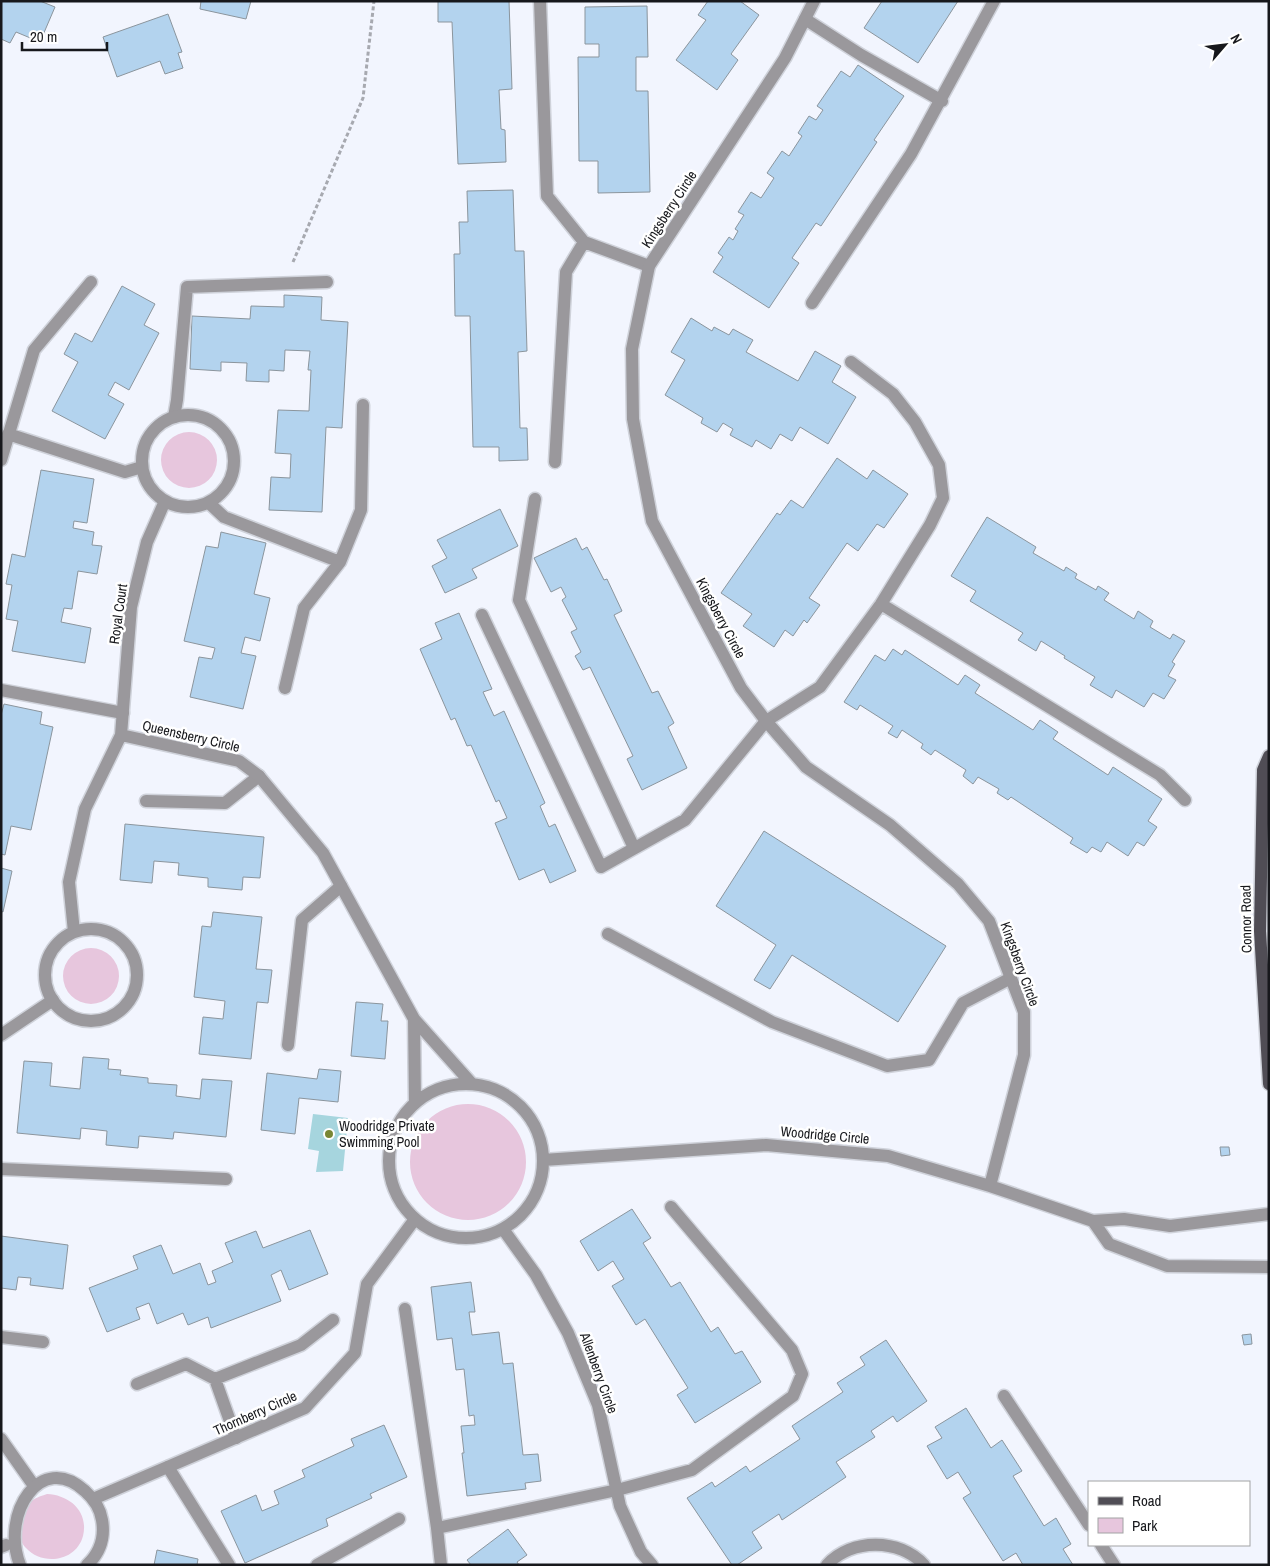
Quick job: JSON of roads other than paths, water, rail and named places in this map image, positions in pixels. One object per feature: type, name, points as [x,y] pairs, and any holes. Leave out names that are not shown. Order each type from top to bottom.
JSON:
[{"type":"main road","name":"Connor Road","points":[[1269,756],[1263,770],[1260,931],[1269,1084]]},
{"type":"street","points":[[540,1],[547,196],[584,242],[649,266]]},
{"type":"street","name":"Kingsberry Circle","points":[[814,1],[785,58],[649,266],[632,349],[633,419],[652,521],[741,688],[766,721],[806,767],[890,825],[958,884],[989,921],[1024,1012],[1024,1055],[990,1186]]},
{"type":"street","points":[[812,303],[912,154],[994,1]]},
{"type":"street","points":[[805,19],[862,55],[942,101]]},
{"type":"street","points":[[555,462],[566,272],[584,242]]},
{"type":"street","points":[[1,460],[34,350],[91,282]]},
{"type":"street","points":[[174,417],[187,287],[327,282]]},
{"type":"street","points":[[482,615],[601,867],[685,820],[766,721],[820,686],[881,604],[930,525],[943,498],[940,465],[915,422],[893,394],[851,362]]},
{"type":"street","points":[[285,688],[304,608],[340,562],[361,510],[363,405]]},
{"type":"street","points":[[190,414],[205,417],[218,425],[228,437],[234,451],[235,467],[230,482],[222,494],[208,503],[194,508],[179,507],[165,501],[154,492],[146,480],[142,467],[143,451],[149,436],[160,424],[174,417],[190,414]]},
{"type":"street","points":[[8,434],[125,472],[142,467]]},
{"type":"street","points":[[535,499],[519,600],[634,848]]},
{"type":"street","name":"Royal Court","points":[[121,735],[131,607],[147,542],[165,501]]},
{"type":"street","points":[[208,503],[224,517],[340,562]]},
{"type":"street","points":[[881,604],[1160,775],[1184,800]]},
{"type":"street","points":[[1,690],[123,713]]},
{"type":"street","name":"Queensberry Circle","points":[[74,932],[69,882],[85,809],[121,735],[239,761],[259,776],[323,853],[414,1019],[472,1084]]},
{"type":"street","points":[[146,801],[225,803],[259,776]]},
{"type":"street","points":[[288,1045],[302,920],[341,886]]},
{"type":"street","points":[[88,929],[103,930],[116,936],[128,946],[135,959],[138,974],[136,989],[129,1002],[118,1012],[105,1019],[90,1021],[76,1019],[63,1011],[53,1000],[47,988],[45,974],[47,961],[53,949],[62,939],[74,932],[88,929]]},
{"type":"street","points":[[608,934],[772,1022],[887,1066],[929,1060],[963,1003],[1011,978]]},
{"type":"street","points":[[1,1035],[53,1000]]},
{"type":"street","name":"Queensberry Circle","points":[[414,1019],[415,1103]]},
{"type":"street","points":[[472,1084],[494,1090],[514,1101],[530,1117],[539,1138],[543,1160],[541,1181],[533,1200],[520,1217],[503,1229],[481,1237],[457,1238],[435,1232],[415,1219],[399,1198],[390,1174],[390,1148],[399,1123],[415,1103],[432,1091],[452,1085],[472,1084]]},
{"type":"street","name":"Woodridge Circle","points":[[543,1160],[766,1145],[888,1156],[990,1186],[1094,1221],[1124,1219],[1170,1226],[1269,1214]]},
{"type":"street","points":[[1,1169],[226,1179]]},
{"type":"street","points":[[437,1528],[617,1490],[692,1470],[793,1396],[802,1374],[792,1350],[671,1207]]},
{"type":"street","name":"Thornberry Circle","points":[[94,1498],[305,1408],[355,1353],[367,1284],[415,1219]]},
{"type":"street","points":[[1094,1221],[1109,1244],[1167,1266],[1269,1267]]},
{"type":"street","name":"Allenberry Circle","points":[[503,1229],[536,1274],[568,1333],[598,1404],[620,1506],[641,1552],[652,1565]]},
{"type":"street","points":[[405,1309],[441,1565]]},
{"type":"street","points":[[215,1379],[301,1345],[333,1320]]},
{"type":"street","points":[[1,1337],[43,1342]]},
{"type":"street","points":[[137,1384],[186,1364],[215,1379],[236,1438]]},
{"type":"street","points":[[1004,1396],[1088,1524]]},
{"type":"street","points":[[1,1439],[32,1483]]},
{"type":"street","points":[[168,1467],[229,1565]]},
{"type":"street","points":[[20,1565],[4,1546],[3,1530],[5,1516],[10,1502],[20,1491],[32,1483],[48,1478],[65,1480],[81,1487],[94,1498],[101,1513],[103,1529],[101,1545],[93,1560],[87,1565]]},
{"type":"street","points":[[317,1565],[399,1519]]},
{"type":"street","points":[[827,1565],[832,1559],[852,1548],[875,1544],[898,1548],[919,1559],[924,1565]]},
{"type":"street","points":[[1102,1546],[1114,1565]]},
{"type":"water","name":"Woodridge Private Swimming Pool","points":[[313,1114],[348,1118],[343,1171],[316,1172],[319,1151],[308,1149]]},
{"type":"place","name":"Woodridge Private Swimming Pool","points":[[329,1134]]}]
